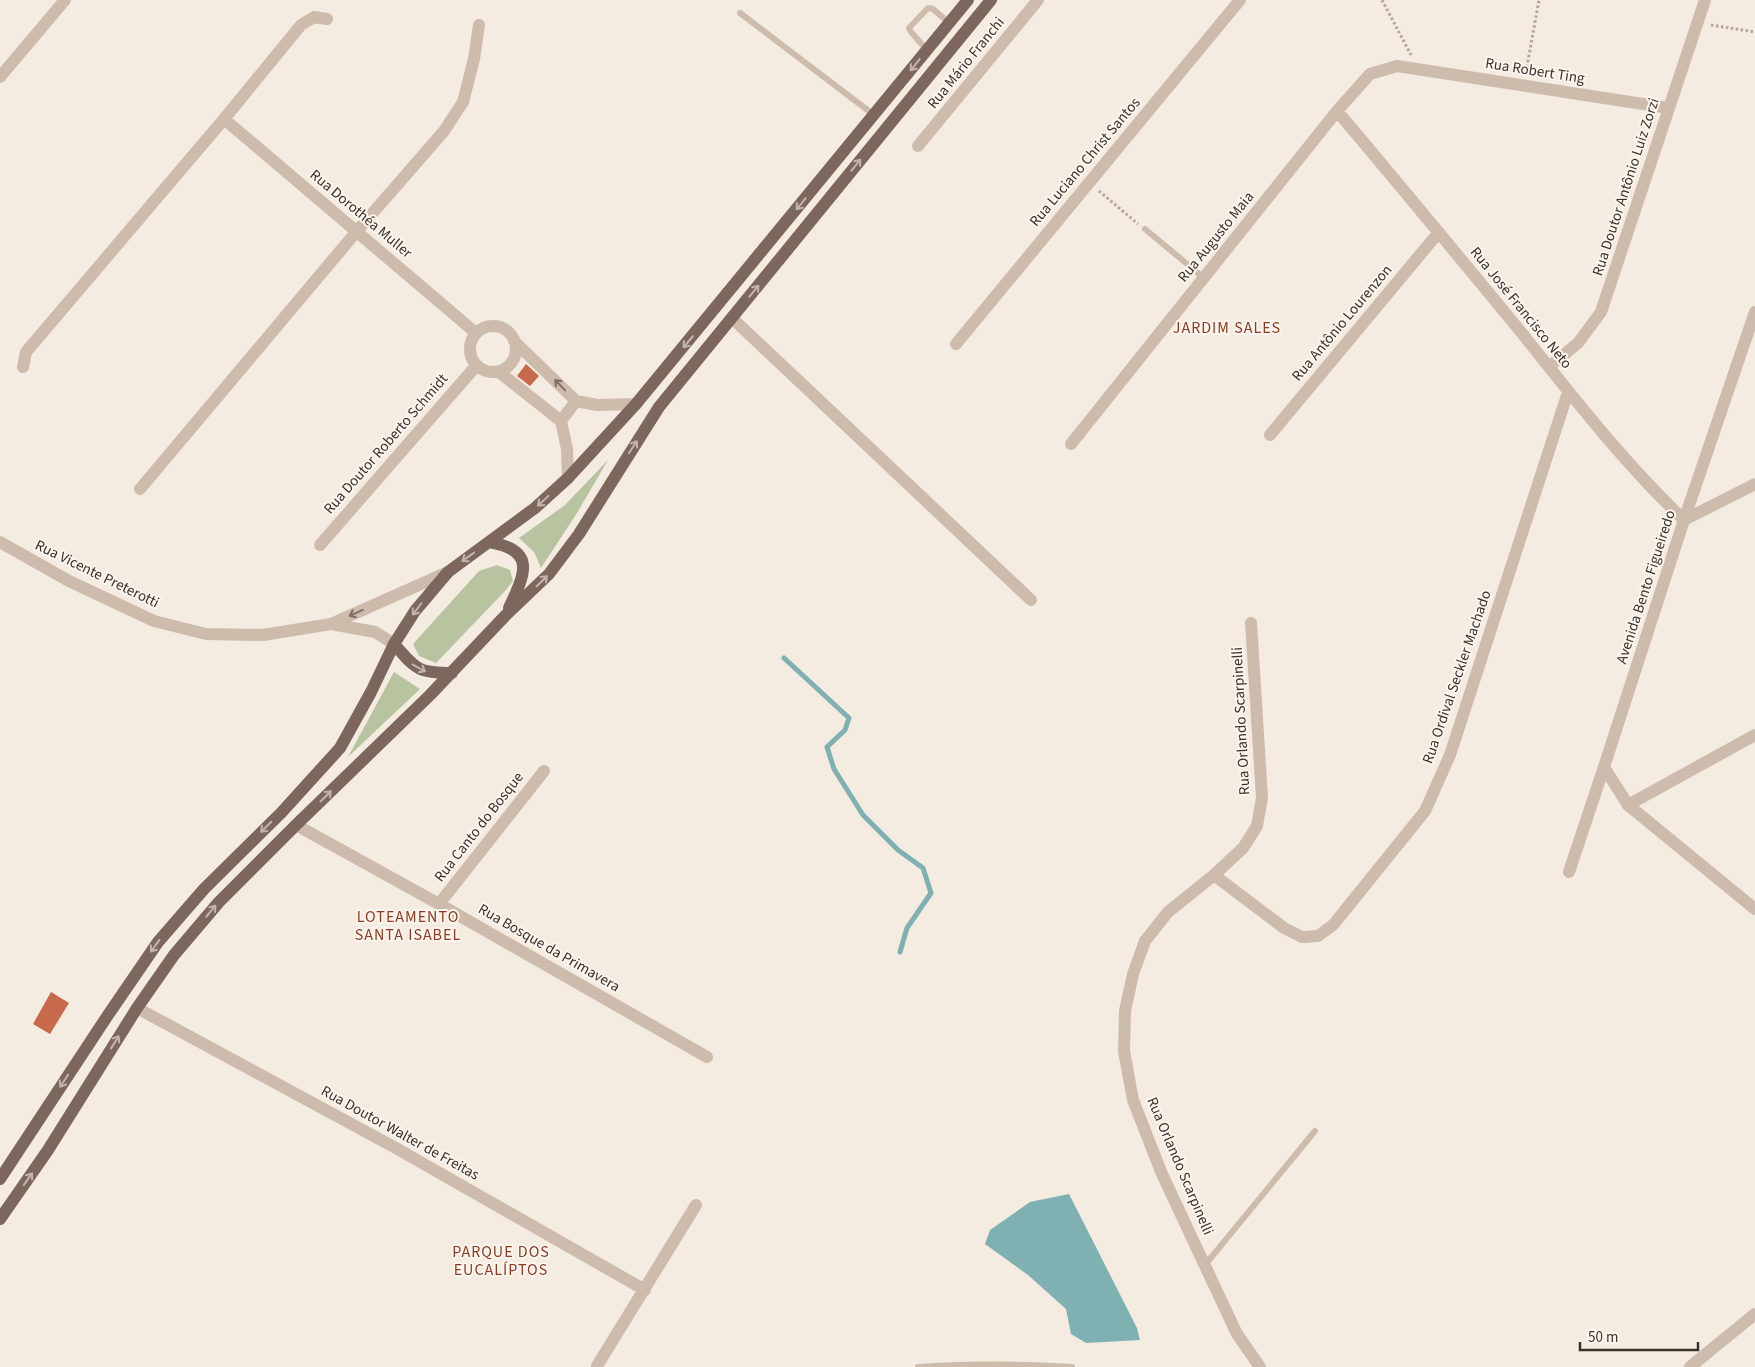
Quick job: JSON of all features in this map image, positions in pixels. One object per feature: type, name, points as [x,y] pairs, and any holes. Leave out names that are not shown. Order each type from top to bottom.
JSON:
[{"type":"main road","points":[[0,1179],[158,942],[204,889],[281,813],[340,748],[371,692],[394,644],[415,611],[448,572],[536,508],[568,478],[636,404],[968,0]]},
{"type":"main road","points":[[0,1219],[48,1150],[137,1008],[174,955],[219,902],[296,824],[452,673],[506,615],[549,574],[579,534],[659,407],[991,0]]},
{"type":"main road","points":[[489,542],[514,549],[522,559],[523,572],[520,584],[506,615]]},
{"type":"main road","points":[[394,644],[415,668],[429,673],[452,673]]},
{"type":"street","points":[[0,77],[64,0]]},
{"type":"street","name":"Rua Mário Franchi","points":[[918,146],[1038,0]]},
{"type":"street","name":"Rua Luciano Christ Santos","points":[[956,344],[1240,0]]},
{"type":"street","name":"Rua Doutor Antônio Luiz Zorzi","points":[[1549,367],[1578,342],[1601,312],[1706,0]]},
{"type":"street","points":[[23,367],[26,352],[224,119],[301,25],[314,17],[327,18]]},
{"type":"street","points":[[140,489],[356,231],[444,131],[463,102],[474,59],[479,25]]},
{"type":"street","name":"Rua Robert Ting","points":[[1397,66],[1669,108]]},
{"type":"street","name":"Rua Augusto Maia","points":[[1071,444],[1337,111],[1370,74],[1397,66]]},
{"type":"street","name":"Rua José Francisco Neto","points":[[1337,111],[1439,232],[1568,392],[1650,487],[1684,520]]},
{"type":"street","name":"Rua Dorothéa Muller","points":[[224,119],[476,333]]},
{"type":"street","name":"Rua Antônio Lourenzon","points":[[1270,435],[1439,232]]},
{"type":"street","name":"Avenida Bento Figueiredo","points":[[1569,872],[1684,520],[1755,312]]},
{"type":"street","points":[[732,318],[1032,600]]},
{"type":"street","points":[[514,341],[516,349],[511,363],[498,372],[484,371],[476,366],[471,358],[471,341],[476,333],[482,328],[498,326],[505,329],[514,341],[576,401],[597,405],[636,404]]},
{"type":"street","name":"Rua Doutor Roberto Schmidt","points":[[320,544],[476,366]]},
{"type":"street","points":[[498,372],[561,421],[567,449],[568,478]]},
{"type":"street","name":"Rua Ordival Seckler Machado","points":[[1214,875],[1284,928],[1302,937],[1318,936],[1333,925],[1425,811],[1450,755],[1568,392]]},
{"type":"street","points":[[561,421],[576,401]]},
{"type":"street","points":[[1684,520],[1755,484]]},
{"type":"street","name":"Rua Vicente Preterotti","points":[[0,542],[69,581],[154,621],[206,634],[263,635],[331,624],[448,572]]},
{"type":"street","name":"Rua Orlando Scarpinelli","points":[[1251,623],[1262,798],[1257,826],[1243,848],[1214,875],[1168,912],[1145,941],[1133,974],[1125,1011],[1124,1051],[1133,1100],[1162,1174],[1237,1334],[1260,1367]]},
{"type":"street","name":"Rua Vicente Preterotti","points":[[331,624],[375,632],[394,644]]},
{"type":"street","points":[[1628,805],[1755,734]]},
{"type":"street","points":[[1604,767],[1628,805],[1755,909]]},
{"type":"street","name":"Rua Canto do Bosque","points":[[439,904],[544,770]]},
{"type":"street","name":"Rua Bosque da Primavera","points":[[296,824],[707,1057]]},
{"type":"street","name":"Rua Doutor Walter de Freitas","points":[[137,1008],[394,1147],[644,1290]]},
{"type":"street","points":[[597,1366],[696,1206]]},
{"type":"street","points":[[1690,1367],[1755,1314]]},
{"type":"lane","points":[[927,50],[910,32],[910,28],[928,8],[933,9],[949,23]]},
{"type":"lane","points":[[740,12],[874,115]]},
{"type":"lane","points":[[1144,229],[1204,278]]},
{"type":"lane","points":[[1205,1265],[1315,1131]]},
{"type":"lane","points":[[918,1367],[1025,1364],[1072,1367]]},
{"type":"path","points":[[1382,0],[1418,69]]},
{"type":"path","points":[[1524,85],[1538,0]]},
{"type":"path","points":[[1698,23],[1755,32]]},
{"type":"path","points":[[1090,182],[1144,229]]},
{"type":"green space","points":[[608,460],[577,513],[541,568],[534,552],[519,538],[565,505]]},
{"type":"green space","points":[[497,565],[510,570],[513,581],[505,591],[436,663],[419,656],[413,644],[479,571]]},
{"type":"green space","points":[[394,672],[420,689],[348,757]]},
{"type":"water","points":[[1069,1194],[1137,1328],[1140,1340],[1086,1343],[1071,1334],[1066,1309],[1028,1275],[985,1244],[990,1230],[1030,1202]]},
{"type":"building","points":[[526,364],[539,376],[530,386],[517,376]]},
{"type":"building","points":[[51,992],[69,1003],[50,1034],[33,1024]]},
{"type":"waterway","points":[[784,658],[849,718],[845,730],[827,747],[834,769],[863,815],[898,850],[923,868],[931,893],[907,928],[900,952]]},
{"type":"district","name":"JARDIM SALES","points":[[1227,328]]},
{"type":"district","name":"LOTEAMENTO SANTA ISABEL","points":[[408,926]]},
{"type":"district","name":"PARQUE DOS EUCALÍPTOS","points":[[501,1261]]}]
